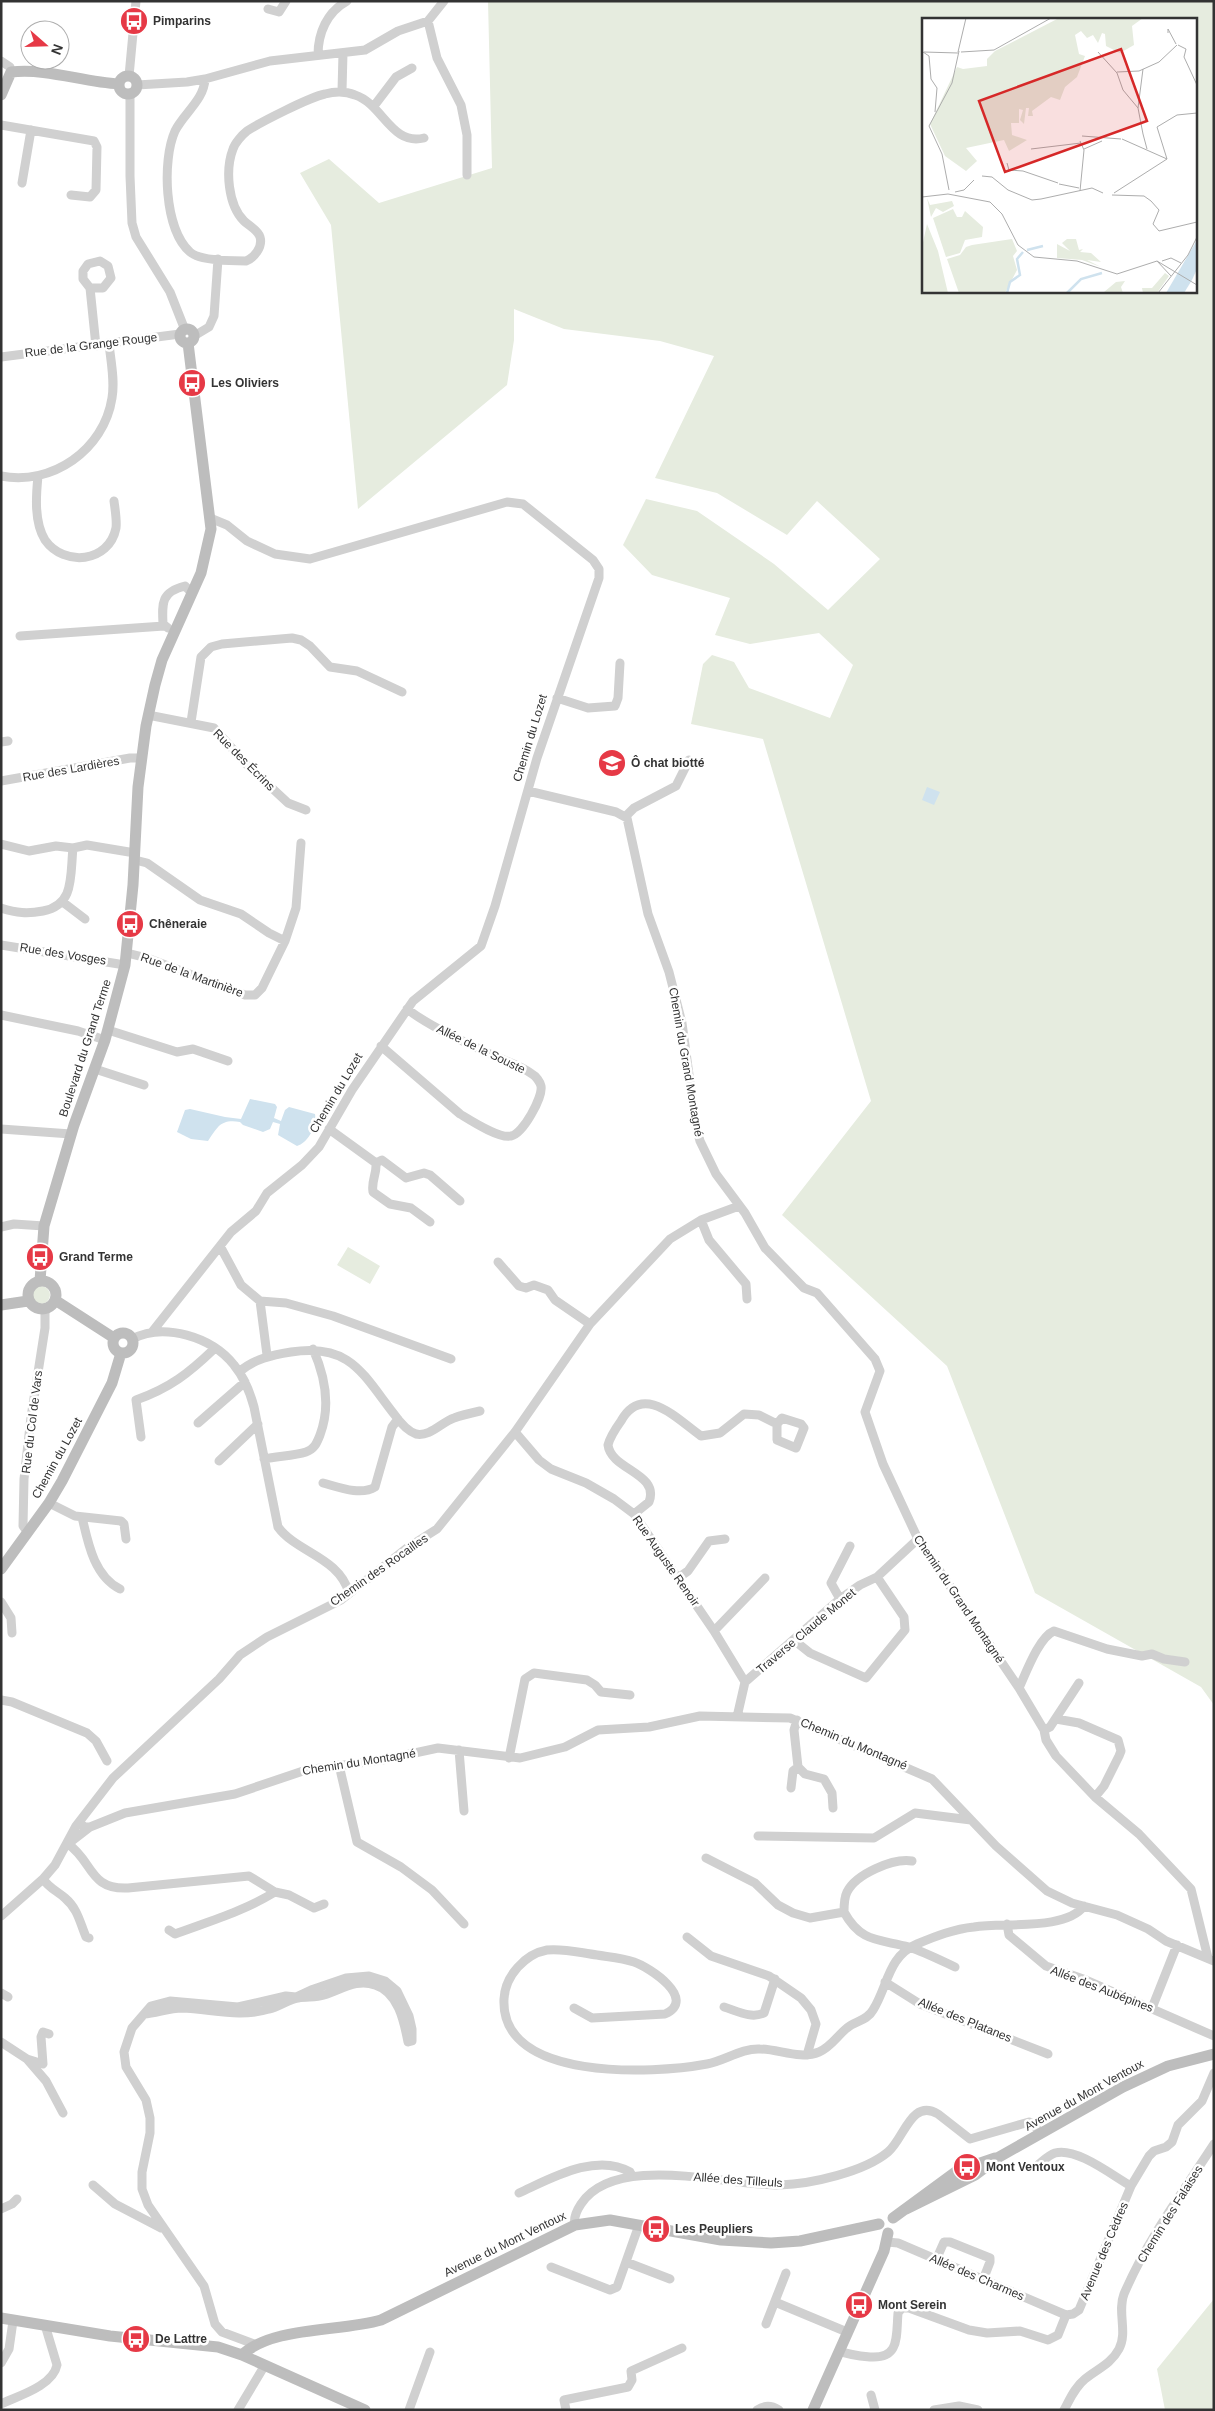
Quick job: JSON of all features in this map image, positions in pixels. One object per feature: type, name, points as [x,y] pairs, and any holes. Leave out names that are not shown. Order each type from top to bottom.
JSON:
[{"type":"street","name":"Boulevard du Grand Terme","points":[[40,1281],[44,1226],[71,1134],[106,1035],[125,965],[135,856],[136,803],[148,715],[161,653],[170,629],[190,590],[203,553],[210,518],[187,336],[170,292],[136,237],[132,223],[132,85],[136,1]]},
{"type":"street","points":[[268,9],[279,12],[286,1]]},
{"type":"street","points":[[318,55],[320,33],[333,5],[347,1]]},
{"type":"street","points":[[12,72],[37,70],[98,83],[119,84],[122,92],[132,85],[205,79],[270,61],[365,50],[398,31],[428,21],[444,1]]},
{"type":"street","points":[[428,21],[437,58],[461,105],[467,135],[467,175]]},
{"type":"street","points":[[342,91],[343,53]]},
{"type":"street","points":[[1,62],[10,67],[12,72]]},
{"type":"street","points":[[374,106],[396,77],[412,68]]},
{"type":"street","points":[[2,90],[12,72]]},
{"type":"street","points":[[205,79],[201,96],[182,119],[171,141],[168,175],[169,205],[173,222],[190,252],[200,258],[246,261],[251,259],[259,248],[258,233],[238,213],[232,197],[230,164],[233,148],[245,132],[269,119],[324,94],[342,91],[357,95],[374,106],[398,134],[409,140],[424,138]]},
{"type":"street","points":[[1,125],[94,141],[97,148],[96,190],[90,197],[72,195]]},
{"type":"street","points":[[22,182],[31,130]]},
{"type":"street","points":[[187,336],[204,331],[212,322],[218,285],[218,259]]},
{"type":"street","points":[[90,288],[96,346]]},
{"type":"street","name":"Rue de la Grange Rouge","points":[[1,356],[187,336]]},
{"type":"street","points":[[1,476],[25,478],[38,476],[63,466],[79,457],[89,448],[112,399],[109,344]]},
{"type":"street","points":[[38,476],[37,512],[40,528],[49,544],[64,556],[83,558],[104,550],[111,541],[116,527],[114,501]]},
{"type":"street","name":"Chemin du Lozet","points":[[152,1332],[232,1232],[256,1211],[267,1193],[302,1165],[319,1147],[406,1008],[420,993],[481,946],[495,906],[557,698],[598,585],[599,569],[594,560],[523,504],[507,502],[310,558],[268,552],[247,541],[227,525],[210,518]]},
{"type":"street","points":[[20,636],[170,629],[162,605],[164,598],[182,587],[190,590]]},
{"type":"street","points":[[190,722],[201,657],[211,647],[222,644],[292,638],[300,640],[330,668],[357,671],[402,692]]},
{"type":"street","points":[[557,698],[588,708],[614,706],[618,698],[620,663]]},
{"type":"street","name":"Rue des Écrins","points":[[148,715],[214,728],[246,764],[288,803],[306,810]]},
{"type":"street","name":"Rue des Lardières","points":[[1,781],[130,758],[142,758]]},
{"type":"street","points":[[528,791],[626,816],[634,808],[676,786],[689,760]]},
{"type":"street","name":"Chemin du Grand Montagné","points":[[626,816],[630,824],[636,862],[648,914],[669,972],[676,998],[685,1043],[693,1111],[700,1141],[716,1174],[739,1206],[765,1248],[804,1288],[817,1293],[875,1359],[880,1371],[865,1412],[883,1464],[918,1540],[1019,1688],[1044,1730],[1046,1740],[1056,1756],[1095,1797],[1140,1834],[1191,1889],[1211,1960]]},
{"type":"street","points":[[1,844],[29,851],[56,846],[73,848],[87,845],[135,856],[200,900],[241,914],[268,933],[285,941],[296,908],[301,843]]},
{"type":"street","points":[[1,908],[28,914],[56,909],[64,902],[67,895],[73,848]]},
{"type":"street","points":[[64,902],[85,919]]},
{"type":"street","name":"Rue de la Martinière","points":[[127,953],[136,954],[251,996],[255,995],[262,988],[285,941]]},
{"type":"street","name":"Rue des Vosges","points":[[1,945],[125,965]]},
{"type":"street","name":"Allée de la Souste","points":[[381,1046],[460,1114],[470,1120],[509,1137],[518,1135],[523,1129],[541,1087],[532,1073],[483,1051],[417,1017],[406,1008]]},
{"type":"street","points":[[1,1015],[106,1035],[177,1052],[192,1049],[228,1061]]},
{"type":"street","points":[[95,1069],[144,1085]]},
{"type":"street","points":[[1,1129],[71,1134]]},
{"type":"street","points":[[329,1129],[376,1163]]},
{"type":"street","points":[[376,1163],[382,1160],[406,1178],[424,1173],[430,1175],[460,1201]]},
{"type":"street","points":[[376,1163],[376,1170],[371,1183],[373,1192],[390,1204],[411,1208],[430,1222]]},
{"type":"street","name":"Chemin des Rocailles","points":[[1,1916],[43,1879],[68,1844],[79,1823],[124,1767],[216,1683],[240,1655],[267,1637],[341,1600],[407,1548],[437,1529],[515,1432],[590,1324],[670,1239],[701,1220],[739,1206]]},
{"type":"street","points":[[701,1220],[709,1240],[746,1284],[747,1299]]},
{"type":"street","points":[[1,1227],[14,1224],[44,1226]]},
{"type":"street","points":[[220,1246],[241,1285],[260,1301],[286,1303],[311,1310],[437,1352],[451,1359]]},
{"type":"street","points":[[498,1262],[519,1286],[526,1288],[534,1285],[548,1290],[555,1300],[590,1324]]},
{"type":"street","points":[[40,1281],[52,1285],[56,1292],[55,1300],[45,1309],[34,1307],[28,1301],[28,1290],[40,1281]]},
{"type":"street","points":[[55,1300],[114,1338]]},
{"type":"street","points":[[1,1305],[28,1301]]},
{"type":"street","points":[[260,1301],[267,1356]]},
{"type":"street","name":"Rue du Col de Vars","points":[[28,1533],[23,1526],[24,1479],[45,1328],[45,1309]]},
{"type":"street","points":[[132,1340],[152,1332],[192,1337],[214,1348],[228,1358],[239,1372],[251,1394],[278,1527],[288,1538],[320,1557],[341,1576],[346,1583],[349,1593]]},
{"type":"street","points":[[114,1338],[123,1333],[132,1340]]},
{"type":"street","points":[[114,1338],[114,1349],[121,1353],[130,1349],[132,1340]]},
{"type":"street","points":[[141,1437],[136,1400],[160,1392],[187,1374],[214,1348]]},
{"type":"street","points":[[264,1459],[306,1452],[316,1446],[323,1427],[326,1405],[323,1380],[313,1349]]},
{"type":"street","points":[[239,1372],[267,1356],[313,1349],[329,1352],[345,1359],[360,1369],[398,1419],[412,1432],[425,1434],[453,1418],[480,1411]]},
{"type":"street","name":"Chemin du Lozet","points":[[1,1569],[49,1503],[112,1383],[121,1353]]},
{"type":"street","points":[[198,1423],[245,1382]]},
{"type":"street","points":[[634,1514],[649,1502],[651,1496],[650,1488],[645,1480],[612,1458],[608,1445],[625,1413],[631,1408],[649,1403],[664,1409],[701,1436],[720,1434],[744,1414],[759,1415],[778,1424]]},
{"type":"street","points":[[323,1483],[367,1491],[375,1487],[392,1426],[398,1419]]},
{"type":"street","points":[[219,1461],[258,1424]]},
{"type":"street","name":"Rue Auguste Renoir","points":[[515,1432],[539,1460],[551,1469],[586,1483],[614,1498],[634,1514],[714,1631],[745,1682]]},
{"type":"street","points":[[49,1503],[72,1515],[121,1521],[124,1524],[126,1539]]},
{"type":"street","points":[[82,1517],[88,1544],[98,1569],[105,1579],[120,1588]]},
{"type":"street","points":[[678,1578],[688,1571],[708,1542],[726,1539]]},
{"type":"street","name":"Traverse Claude Monet","points":[[737,1717],[745,1682],[795,1641],[840,1599],[860,1585],[877,1577],[918,1540]]},
{"type":"street","points":[[840,1599],[831,1583],[850,1546]]},
{"type":"street","points":[[795,1641],[810,1654],[866,1678],[905,1630],[904,1617],[877,1577]]},
{"type":"street","points":[[714,1631],[765,1578]]},
{"type":"street","points":[[1,1602],[11,1618],[12,1633]]},
{"type":"street","points":[[1019,1688],[1040,1645],[1049,1633],[1054,1631],[1106,1649],[1142,1656],[1152,1654],[1164,1659],[1185,1662]]},
{"type":"street","points":[[509,1758],[525,1679],[529,1674],[587,1680],[595,1684],[601,1692],[630,1695]]},
{"type":"street","points":[[1044,1730],[1050,1728],[1079,1683]]},
{"type":"street","points":[[1,1700],[12,1702],[88,1733],[96,1741],[107,1761]]},
{"type":"street","name":"Chemin du Montagné","points":[[68,1844],[90,1826],[125,1814],[235,1794],[306,1770],[382,1760],[438,1748],[509,1758],[542,1754],[565,1747],[598,1730],[649,1727],[700,1716],[783,1717],[797,1720],[836,1739],[932,1779],[996,1846],[1047,1891],[1084,1906],[1117,1914],[1148,1928],[1166,1942],[1211,1960]]},
{"type":"street","points":[[1056,1719],[1079,1723],[1118,1740],[1121,1751],[1119,1756],[1104,1786],[1095,1797]]},
{"type":"street","points":[[797,1720],[794,1730],[798,1767],[805,1774],[824,1779],[832,1793],[833,1808]]},
{"type":"street","points":[[459,1750],[464,1811]]},
{"type":"street","points":[[339,1765],[357,1842],[401,1867],[424,1884],[464,1924]]},
{"type":"street","points":[[791,1788],[793,1771],[798,1767]]},
{"type":"street","points":[[758,1836],[874,1838],[915,1814],[971,1820]]},
{"type":"street","points":[[79,1823],[85,1827],[90,1826]]},
{"type":"street","points":[[68,1844],[79,1854],[87,1868],[98,1880],[110,1887],[128,1888],[242,1875],[255,1879],[275,1892],[289,1895],[314,1908],[324,1904]]},
{"type":"street","points":[[706,1858],[755,1883],[778,1905],[792,1914],[810,1918],[844,1912]]},
{"type":"street","points":[[912,1861],[903,1860],[890,1864],[856,1881],[847,1892],[844,1912],[852,1926],[866,1937],[910,1948],[955,1966]]},
{"type":"street","points":[[43,1879],[49,1888],[66,1898],[78,1914],[86,1937],[89,1938]]},
{"type":"street","points":[[169,1930],[175,1934],[231,1914],[256,1904],[275,1892]]},
{"type":"street","points":[[574,2008],[592,2018],[665,2014],[673,2009],[676,2001],[674,1992],[662,1979],[633,1962],[564,1950],[546,1950],[534,1955],[513,1973],[504,1998],[507,2020],[512,2032],[529,2049],[589,2068],[607,2071],[694,2066],[759,2048],[807,2055],[824,2049],[846,2029],[870,2014],[892,1965],[902,1952],[957,1929],[1006,1924],[1047,1923],[1075,1916],[1084,1906]]},
{"type":"street","name":"Allée des Aubépines","points":[[1006,1924],[1009,1935],[1046,1966],[1086,1980],[1214,2036]]},
{"type":"street","points":[[687,1937],[711,1956],[731,1964],[754,1969],[775,1979],[801,1998],[814,2015],[816,2027],[807,2055]]},
{"type":"street","points":[[1152,2008],[1177,1945]]},
{"type":"street","points":[[254,2344],[218,2329],[213,2320],[211,2304],[204,2286],[162,2228],[148,2205],[142,2189],[142,2172],[150,2133],[150,2118],[146,2100],[126,2067],[124,2052],[132,2028],[144,2014],[182,2008],[216,2013],[248,2013],[268,2010],[311,1990],[346,1978],[359,1976],[377,1978],[391,1985],[403,2001],[412,2028],[412,2041],[408,2042],[402,2017],[394,2001],[383,1988],[376,1985],[354,1984],[325,1995],[296,1998]]},
{"type":"street","points":[[724,2007],[757,2016],[764,2013],[775,1979]]},
{"type":"street","name":"Allée des Platanes","points":[[885,1982],[920,2004],[1048,2054]]},
{"type":"street","points":[[1,2042],[27,2059],[43,2064],[41,2037],[43,2032],[49,2034]]},
{"type":"street","name":"Avenue du Mont Ventoux","points":[[893,2218],[906,2209],[974,2175],[999,2157],[1152,2073],[1182,2061],[1214,2054]]},
{"type":"street","points":[[27,2059],[46,2081],[63,2112]]},
{"type":"street","name":"Avenue des Cèdres","points":[[839,2351],[850,2355],[883,2358],[891,2353],[896,2335],[898,2313],[902,2308],[909,2308],[968,2330],[986,2333],[1020,2331],[1048,2340],[1058,2335],[1066,2315],[1073,2314],[1079,2310],[1132,2186],[1149,2156],[1154,2151],[1166,2148],[1172,2142],[1178,2125],[1202,2101],[1214,2074]]},
{"type":"street","name":"Allée des Tilleuls","points":[[575,2225],[576,2213],[591,2193],[606,2183],[632,2176],[673,2175],[728,2182],[780,2184],[826,2178],[880,2159],[892,2149],[910,2119],[922,2111],[933,2111],[970,2139],[1029,2122],[1034,2124],[1040,2134]]},
{"type":"street","name":"Chemin des Falaises","points":[[1064,2410],[1077,2387],[1086,2378],[1104,2367],[1119,2349],[1123,2336],[1120,2310],[1124,2293],[1145,2249],[1214,2144]]},
{"type":"street","points":[[1039,2164],[1051,2154],[1067,2153],[1104,2168],[1132,2186]]},
{"type":"street","name":"Allée des Tilleuls","points":[[519,2193],[554,2178],[588,2167],[620,2168],[630,2172],[632,2176]]},
{"type":"street","points":[[93,2185],[116,2204],[162,2228]]},
{"type":"street","points":[[1,2209],[12,2204],[17,2199]]},
{"type":"street","points":[[812,2410],[887,2237],[895,2229],[896,2223],[893,2218],[886,2216],[881,2219],[879,2224],[887,2237]]},
{"type":"street","name":"Avenue du Mont Ventoux","points":[[242,2355],[254,2344],[282,2336],[359,2326],[381,2320],[575,2225],[610,2220],[721,2240],[771,2243],[800,2241],[879,2224]]},
{"type":"street","points":[[551,2267],[610,2290],[616,2287],[639,2226]]},
{"type":"street","name":"Allée des Charmes","points":[[887,2237],[936,2260],[1066,2315]]},
{"type":"street","points":[[936,2260],[944,2242],[950,2242],[990,2258],[983,2280]]},
{"type":"street","points":[[626,2262],[670,2279]]},
{"type":"street","points":[[766,2324],[786,2273]]},
{"type":"street","points":[[775,2302],[847,2332]]},
{"type":"street","points":[[1,2363],[9,2349],[7,2320],[110,2336],[205,2344],[242,2355],[365,2410]]},
{"type":"street","points":[[1,2404],[42,2384],[55,2371],[57,2365],[45,2325]]},
{"type":"street","points":[[566,2410],[564,2400],[628,2387],[632,2380],[631,2371],[682,2348]]},
{"type":"street","points":[[410,2410],[430,2352]]},
{"type":"street","points":[[238,2410],[265,2365]]},
{"type":"street","points":[[871,2395],[875,2410]]},
{"type":"street","points":[[757,2410],[764,2406],[772,2406],[779,2410]]},
{"type":"street","points":[[934,2410],[959,2406],[978,2410]]},
{"type":"shaded area","points":[[488,1],[1214,1],[1214,1705],[1201,1687],[1035,1593],[947,1366],[782,1215],[871,1101],[763,739],[691,724],[703,664],[712,655],[734,662],[749,688],[830,718],[853,665],[819,633],[750,644],[715,635],[730,598],[652,575],[623,545],[646,499],[697,511],[774,564],[828,610],[880,559],[817,501],[787,535],[717,493],[655,478],[714,356],[660,341],[564,329],[514,309],[514,340],[507,385],[358,509],[331,225],[300,173],[329,159],[379,203],[492,168]]},
{"type":"shaded area","points":[[348,1247],[380,1266],[370,1284],[337,1265]]},
{"type":"shaded area","points":[[37,1286],[45,1286],[50,1291],[48,1302],[37,1304],[32,1299],[32,1291]]},
{"type":"shaded area","points":[[1214,2299],[1214,2410],[1165,2410],[1157,2369]]},
{"type":"water","points":[[927,787],[940,792],[934,805],[922,800]]},
{"type":"water","points":[[250,1099],[275,1104],[277,1107],[274,1118],[281,1121],[285,1110],[289,1107],[315,1114],[315,1124],[308,1138],[297,1146],[278,1135],[280,1124],[273,1122],[270,1129],[263,1132],[243,1125],[240,1122],[224,1123],[220,1125],[208,1141],[191,1139],[177,1132],[185,1110],[190,1109],[241,1119]]},
{"type":"place","name":"Pimparins","points":[[134,21]]},
{"type":"place","name":"Les Oliviers","points":[[192,383]]},
{"type":"place","name":"Ô chat biotté","points":[[612,763]]},
{"type":"place","name":"Chêneraie","points":[[130,924]]},
{"type":"place","name":"Grand Terme","points":[[40,1257]]},
{"type":"place","name":"Mont Ventoux","points":[[967,2167]]},
{"type":"place","name":"Les Peupliers","points":[[656,2229]]},
{"type":"place","name":"Mont Serein","points":[[859,2305]]},
{"type":"place","name":"De Lattre","points":[[136,2339]]}]
